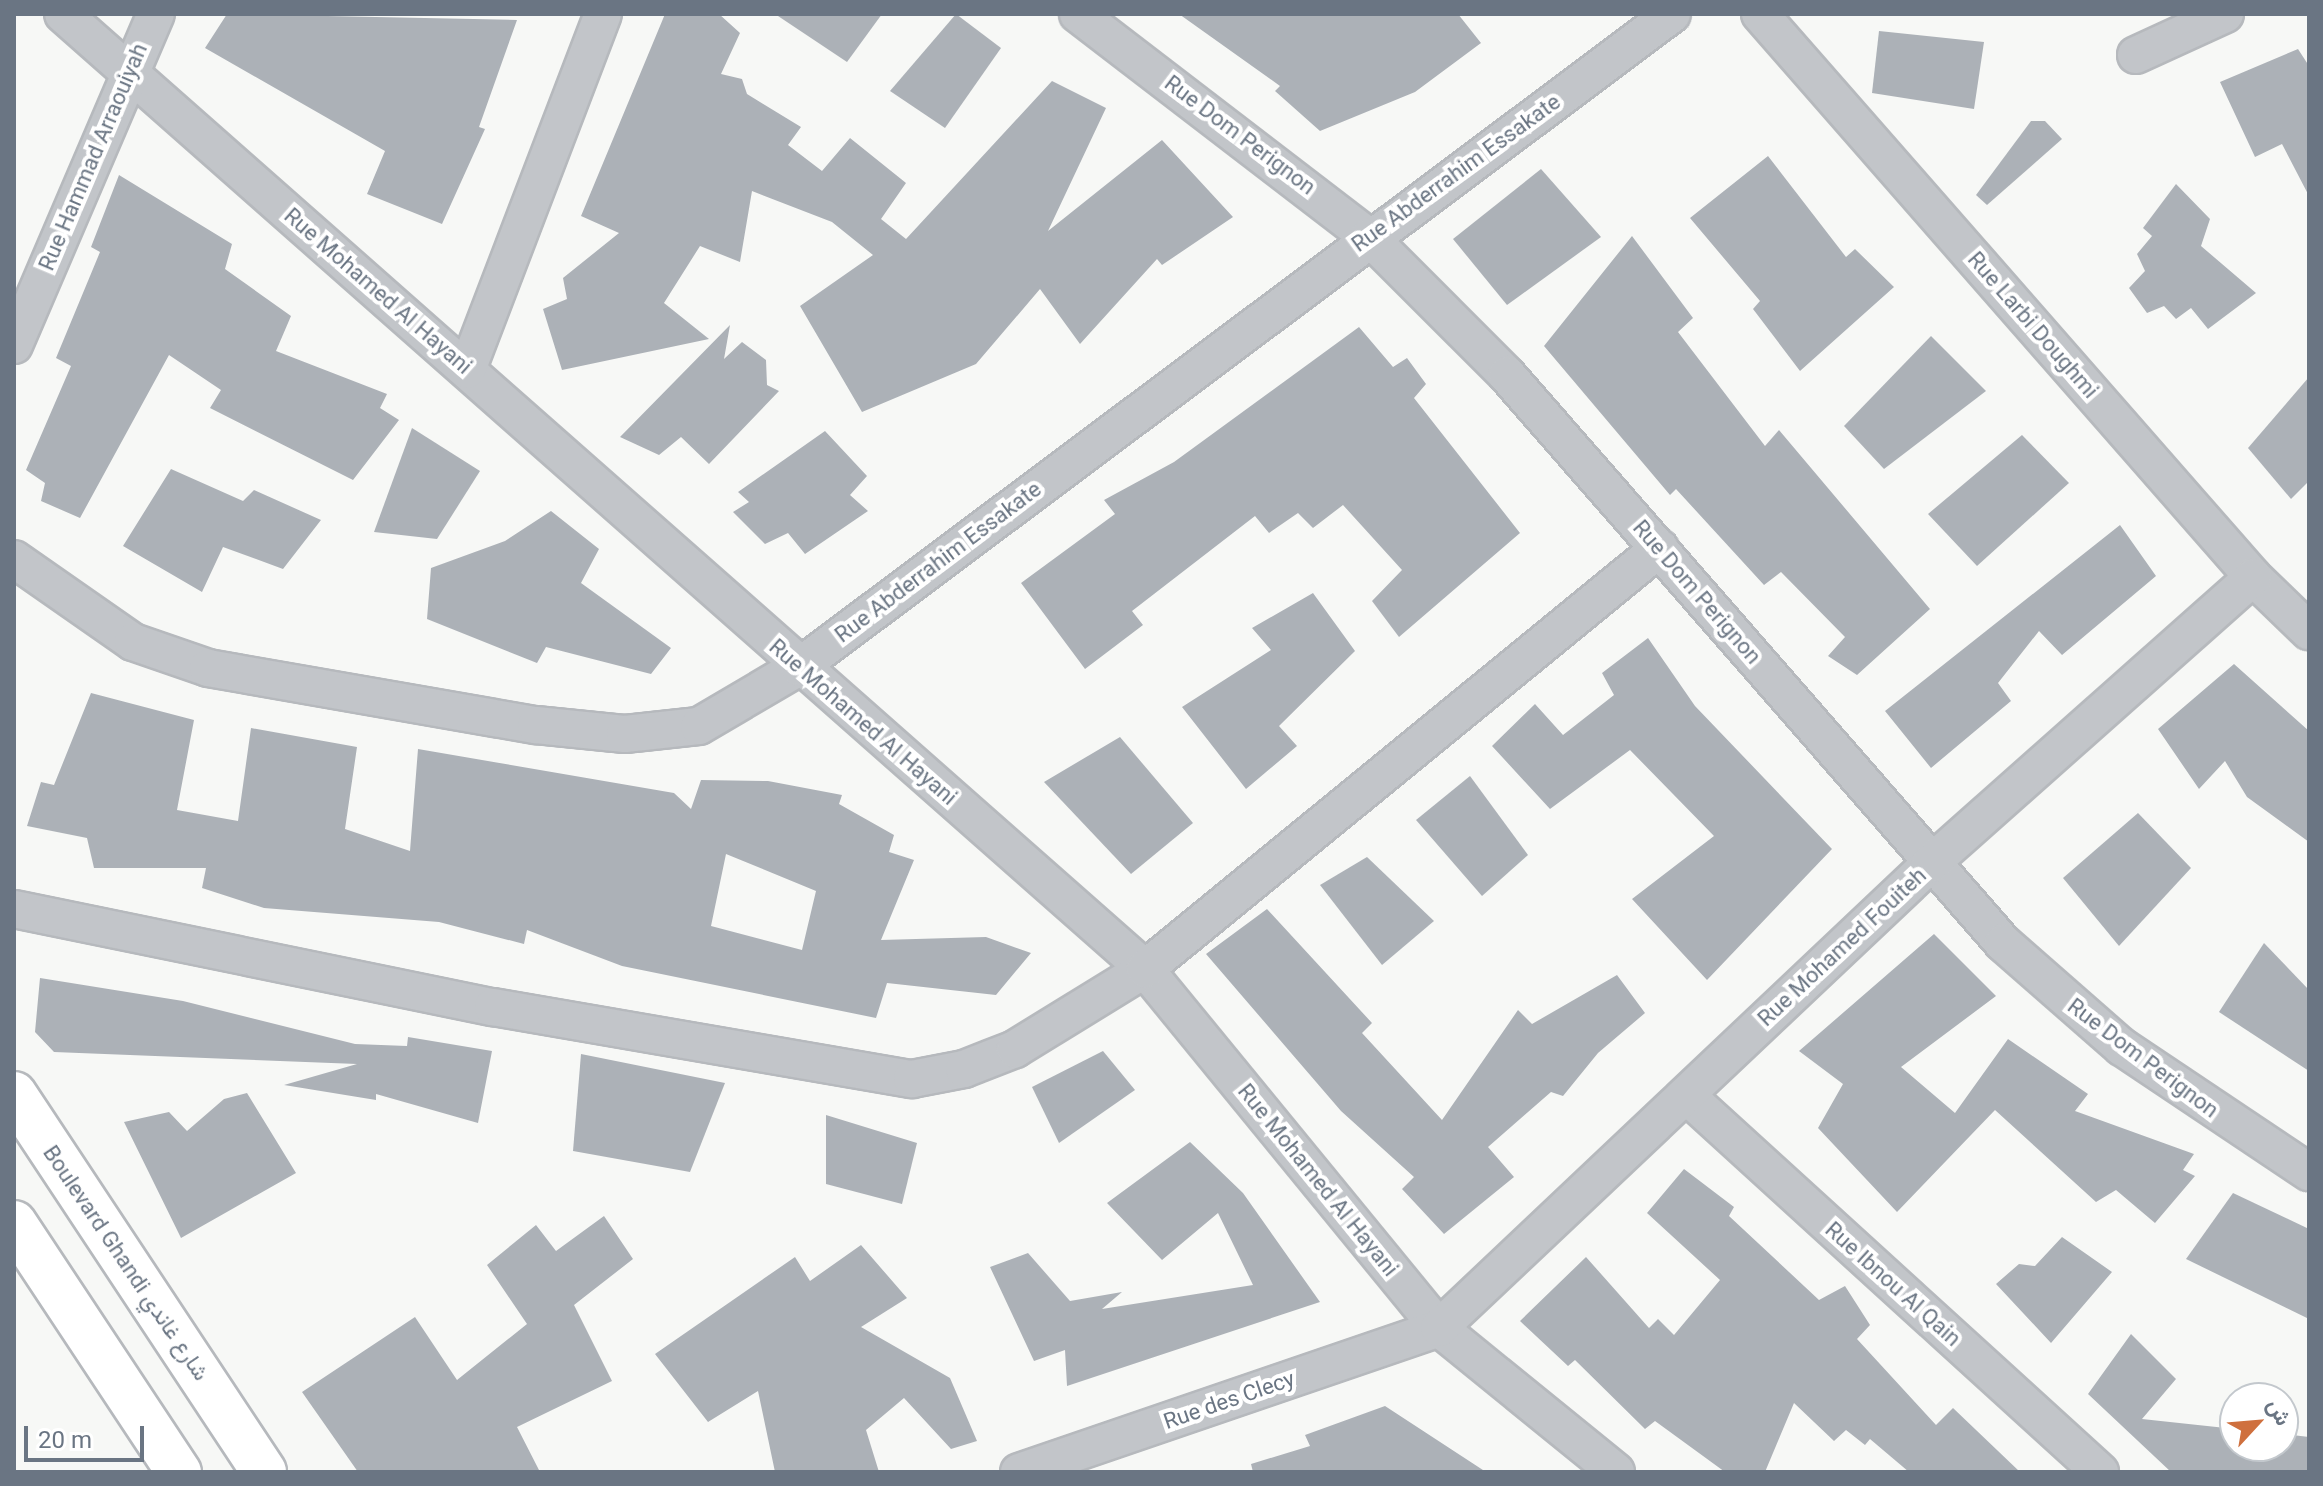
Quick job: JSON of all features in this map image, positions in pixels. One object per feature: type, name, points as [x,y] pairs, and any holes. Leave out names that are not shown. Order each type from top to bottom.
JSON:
[{"type":"main road","name":"Boulevard Ghandi شارع غاندي","points":[[14,1094],[264,1472]]},
{"type":"main road","points":[[14,1223],[179,1472]]},
{"type":"street","name":"Rue Mohamed Al Hayani","points":[[63,14],[799,667],[1145,969],[1439,1328],[1616,1472]]},
{"type":"street","name":"Rue Hammad Arraouiyah","points":[[14,345],[127,70],[156,14]]},
{"type":"street","points":[[467,370],[603,14]]},
{"type":"street","name":"Rue Dom Perignon","points":[[1078,14],[1369,237],[1507,375],[1660,548],[1930,864],[2076,1010],[2309,1172]]},
{"type":"street","name":"Rue Abderrahim Essakate","points":[[14,559],[133,642],[208,668],[536,725],[625,734],[699,726],[799,667],[1369,237],[1672,14]]},
{"type":"street","name":"Rue Larbi Doughmi","points":[[1760,14],[2253,577],[2309,631]]},
{"type":"street","points":[[2136,55],[2225,14]]},
{"type":"street","points":[[14,909],[493,1007],[912,1079],[1015,1049],[1145,969],[1660,548]]},
{"type":"street","name":"Rue Mohamed Fouiteh","points":[[1439,1328],[1930,864],[2253,577]]},
{"type":"street","name":"Rue Ibnou Al Qain","points":[[1686,1095],[2100,1472]]},
{"type":"street","name":"Rue des Clecy","points":[[1019,1472],[1439,1328]]},
{"type":"building","points":[[227,14],[517,20],[479,127],[485,129],[442,224],[367,194],[385,151],[205,48]]},
{"type":"building","points":[[665,14],[719,14],[740,33],[721,74],[742,79],[747,94],[801,127],[788,145],[822,171],[850,138],[906,183],[881,219],[906,239],[1052,81],[1106,108],[1048,231],[1162,140],[1233,217],[1162,265],[1157,259],[1080,344],[1040,289],[976,364],[862,412],[800,306],[873,255],[832,222],[752,191],[740,262],[700,246],[664,303],[709,339],[562,370],[543,309],[567,299],[563,278],[619,233],[581,216]]},
{"type":"building","points":[[775,14],[882,14],[847,62]]},
{"type":"building","points":[[956,14],[1001,48],[945,128],[890,91]]},
{"type":"building","points":[[1179,14],[1458,14],[1481,43],[1415,92],[1320,131],[1275,91],[1280,86]]},
{"type":"building","points":[[1879,31],[1984,42],[1974,109],[1872,93]]},
{"type":"building","points":[[2298,49],[2309,66],[2309,196],[2282,144],[2255,157],[2220,82]]},
{"type":"building","points":[[2031,121],[2045,121],[2062,139],[1987,205],[1976,195]]},
{"type":"building","points":[[1768,156],[1846,257],[1855,249],[1894,287],[1800,371],[1753,309],[1760,301],[1690,218]]},
{"type":"building","points":[[1541,169],[1601,237],[1507,305],[1453,239]]},
{"type":"building","points":[[119,175],[232,244],[225,269],[291,316],[276,351],[387,394],[380,408],[399,420],[353,480],[210,408],[221,390],[169,355],[80,518],[41,501],[45,483],[26,470],[71,366],[56,358],[100,252],[91,247]]},
{"type":"building","points":[[2176,184],[2210,219],[2201,246],[2256,293],[2208,329],[2191,308],[2176,319],[2164,306],[2147,313],[2129,288],[2145,271],[2137,254],[2152,236],[2143,228]]},
{"type":"building","points":[[1632,236],[1693,318],[1678,332],[1765,446],[1779,430],[1930,609],[1857,675],[1828,656],[1845,637],[1781,572],[1764,585],[1676,489],[1670,495],[1544,346]]},
{"type":"building","points":[[730,325],[724,359],[742,342],[766,360],[767,385],[779,391],[709,464],[681,437],[659,455],[620,437]]},
{"type":"building","points":[[1359,327],[1393,367],[1407,358],[1426,384],[1414,398],[1520,533],[1399,637],[1372,601],[1402,570],[1343,505],[1313,528],[1298,513],[1269,533],[1255,516],[1132,611],[1143,625],[1085,669],[1021,583],[1115,514],[1104,500],[1174,462]]},
{"type":"building","points":[[1931,336],[1986,391],[1884,469],[1844,426]]},
{"type":"building","points":[[2309,377],[2309,481],[2291,499],[2248,448]]},
{"type":"building","points":[[412,428],[480,471],[437,539],[374,532]]},
{"type":"building","points":[[825,431],[867,476],[850,495],[868,511],[805,554],[788,533],[765,544],[733,512],[749,502],[738,492]]},
{"type":"building","points":[[2022,435],[2069,483],[1977,566],[1928,514]]},
{"type":"building","points":[[171,469],[243,501],[254,490],[321,520],[283,569],[223,547],[202,592],[123,546]]},
{"type":"building","points":[[551,511],[599,549],[581,583],[671,648],[651,674],[546,647],[537,663],[427,619],[431,568],[505,541]]},
{"type":"building","points":[[2120,525],[2156,576],[2062,655],[2039,631],[1998,683],[2011,701],[1931,768],[1885,711]]},
{"type":"building","points":[[1313,593],[1355,651],[1279,726],[1297,746],[1246,789],[1182,707],[1271,650],[1252,628]]},
{"type":"building","points":[[1648,638],[1695,706],[1832,849],[1707,980],[1632,899],[1714,836],[1630,750],[1550,809],[1492,746],[1535,704],[1563,735],[1614,695],[1602,673]]},
{"type":"building","points":[[2234,664],[2309,731],[2309,842],[2247,797],[2225,761],[2199,789],[2158,729]]},
{"type":"building","points":[[91,693],[194,720],[177,810],[238,821],[251,728],[357,747],[345,829],[410,851],[418,749],[674,793],[691,809],[701,780],[768,781],[842,795],[839,804],[894,835],[889,852],[914,860],[881,940],[986,937],[1031,953],[996,995],[887,983],[876,1018],[622,966],[527,930],[524,944],[439,922],[264,908],[202,888],[206,868],[94,868],[87,838],[27,826],[41,782],[54,785]],"holes":[[[726,854],[816,891],[802,950],[711,926]]]},
{"type":"building","points":[[1120,737],[1193,823],[1131,874],[1044,782]]},
{"type":"building","points":[[1470,776],[1528,855],[1482,896],[1416,820]]},
{"type":"building","points":[[2138,813],[2191,868],[2119,946],[2063,878]]},
{"type":"building","points":[[1367,857],[1434,921],[1382,965],[1320,885]]},
{"type":"building","points":[[1267,909],[1372,1023],[1362,1033],[1442,1120],[1518,1010],[1532,1024],[1617,975],[1645,1013],[1598,1053],[1563,1096],[1551,1092],[1488,1147],[1514,1177],[1444,1234],[1402,1189],[1414,1177],[1341,1111],[1206,954]]},
{"type":"building","points":[[1934,934],[1996,996],[1901,1067],[1955,1113],[2008,1039],[2088,1094],[2075,1111],[2194,1154],[2183,1170],[2195,1176],[2155,1223],[2116,1190],[2096,1202],[1995,1110],[1897,1212],[1818,1128],[1843,1084],[1799,1051]]},
{"type":"building","points":[[2264,943],[2309,990],[2309,1071],[2219,1012]]},
{"type":"building","points":[[40,978],[183,1001],[355,1044],[407,1046],[408,1037],[492,1051],[478,1123],[376,1094],[376,1100],[284,1085],[357,1064],[54,1052],[35,1032]]},
{"type":"building","points":[[1103,1051],[1135,1090],[1059,1143],[1032,1087]]},
{"type":"building","points":[[581,1054],[725,1083],[690,1172],[573,1151]]},
{"type":"building","points":[[247,1093],[296,1173],[181,1238],[124,1122],[169,1112],[187,1131],[224,1099]]},
{"type":"building","points":[[826,1115],[917,1143],[902,1204],[826,1184]]},
{"type":"building","points":[[1190,1142],[1243,1193],[1320,1302],[1067,1386],[1065,1350],[1034,1361],[990,1267],[1028,1253],[1070,1301],[1122,1292],[1102,1309],[1253,1285],[1218,1213],[1162,1260],[1107,1203]]},
{"type":"building","points":[[1684,1169],[1734,1207],[1729,1216],[1819,1300],[1845,1286],[1870,1325],[1857,1339],[1936,1425],[1953,1408],[2020,1472],[1909,1472],[1870,1439],[1865,1445],[1846,1430],[1834,1441],[1794,1403],[1765,1472],[1725,1472],[1655,1421],[1645,1429],[1575,1360],[1568,1366],[1520,1321],[1586,1257],[1649,1328],[1658,1319],[1674,1335],[1720,1280],[1647,1213]]},
{"type":"building","points":[[2233,1193],[2309,1229],[2309,1319],[2186,1259]]},
{"type":"building","points":[[604,1216],[633,1259],[574,1305],[612,1381],[517,1427],[540,1472],[358,1472],[302,1392],[415,1317],[457,1380],[527,1324],[487,1265],[536,1225],[556,1251]]},
{"type":"building","points":[[2062,1237],[2112,1272],[2051,1343],[1996,1284],[2019,1264],[2035,1266]]},
{"type":"building","points":[[861,1245],[907,1298],[861,1327],[950,1378],[977,1441],[951,1449],[904,1398],[866,1430],[879,1472],[775,1472],[758,1391],[708,1422],[655,1354],[795,1257],[810,1281]]},
{"type":"building","points":[[2131,1334],[2176,1379],[2142,1419],[2219,1427],[2219,1462],[2299,1462],[2299,1436],[2309,1437],[2309,1472],[2171,1472],[2088,1394]]},
{"type":"building","points":[[1385,1406],[1486,1472],[1253,1472],[1251,1464],[1310,1446],[1305,1435]]}]
